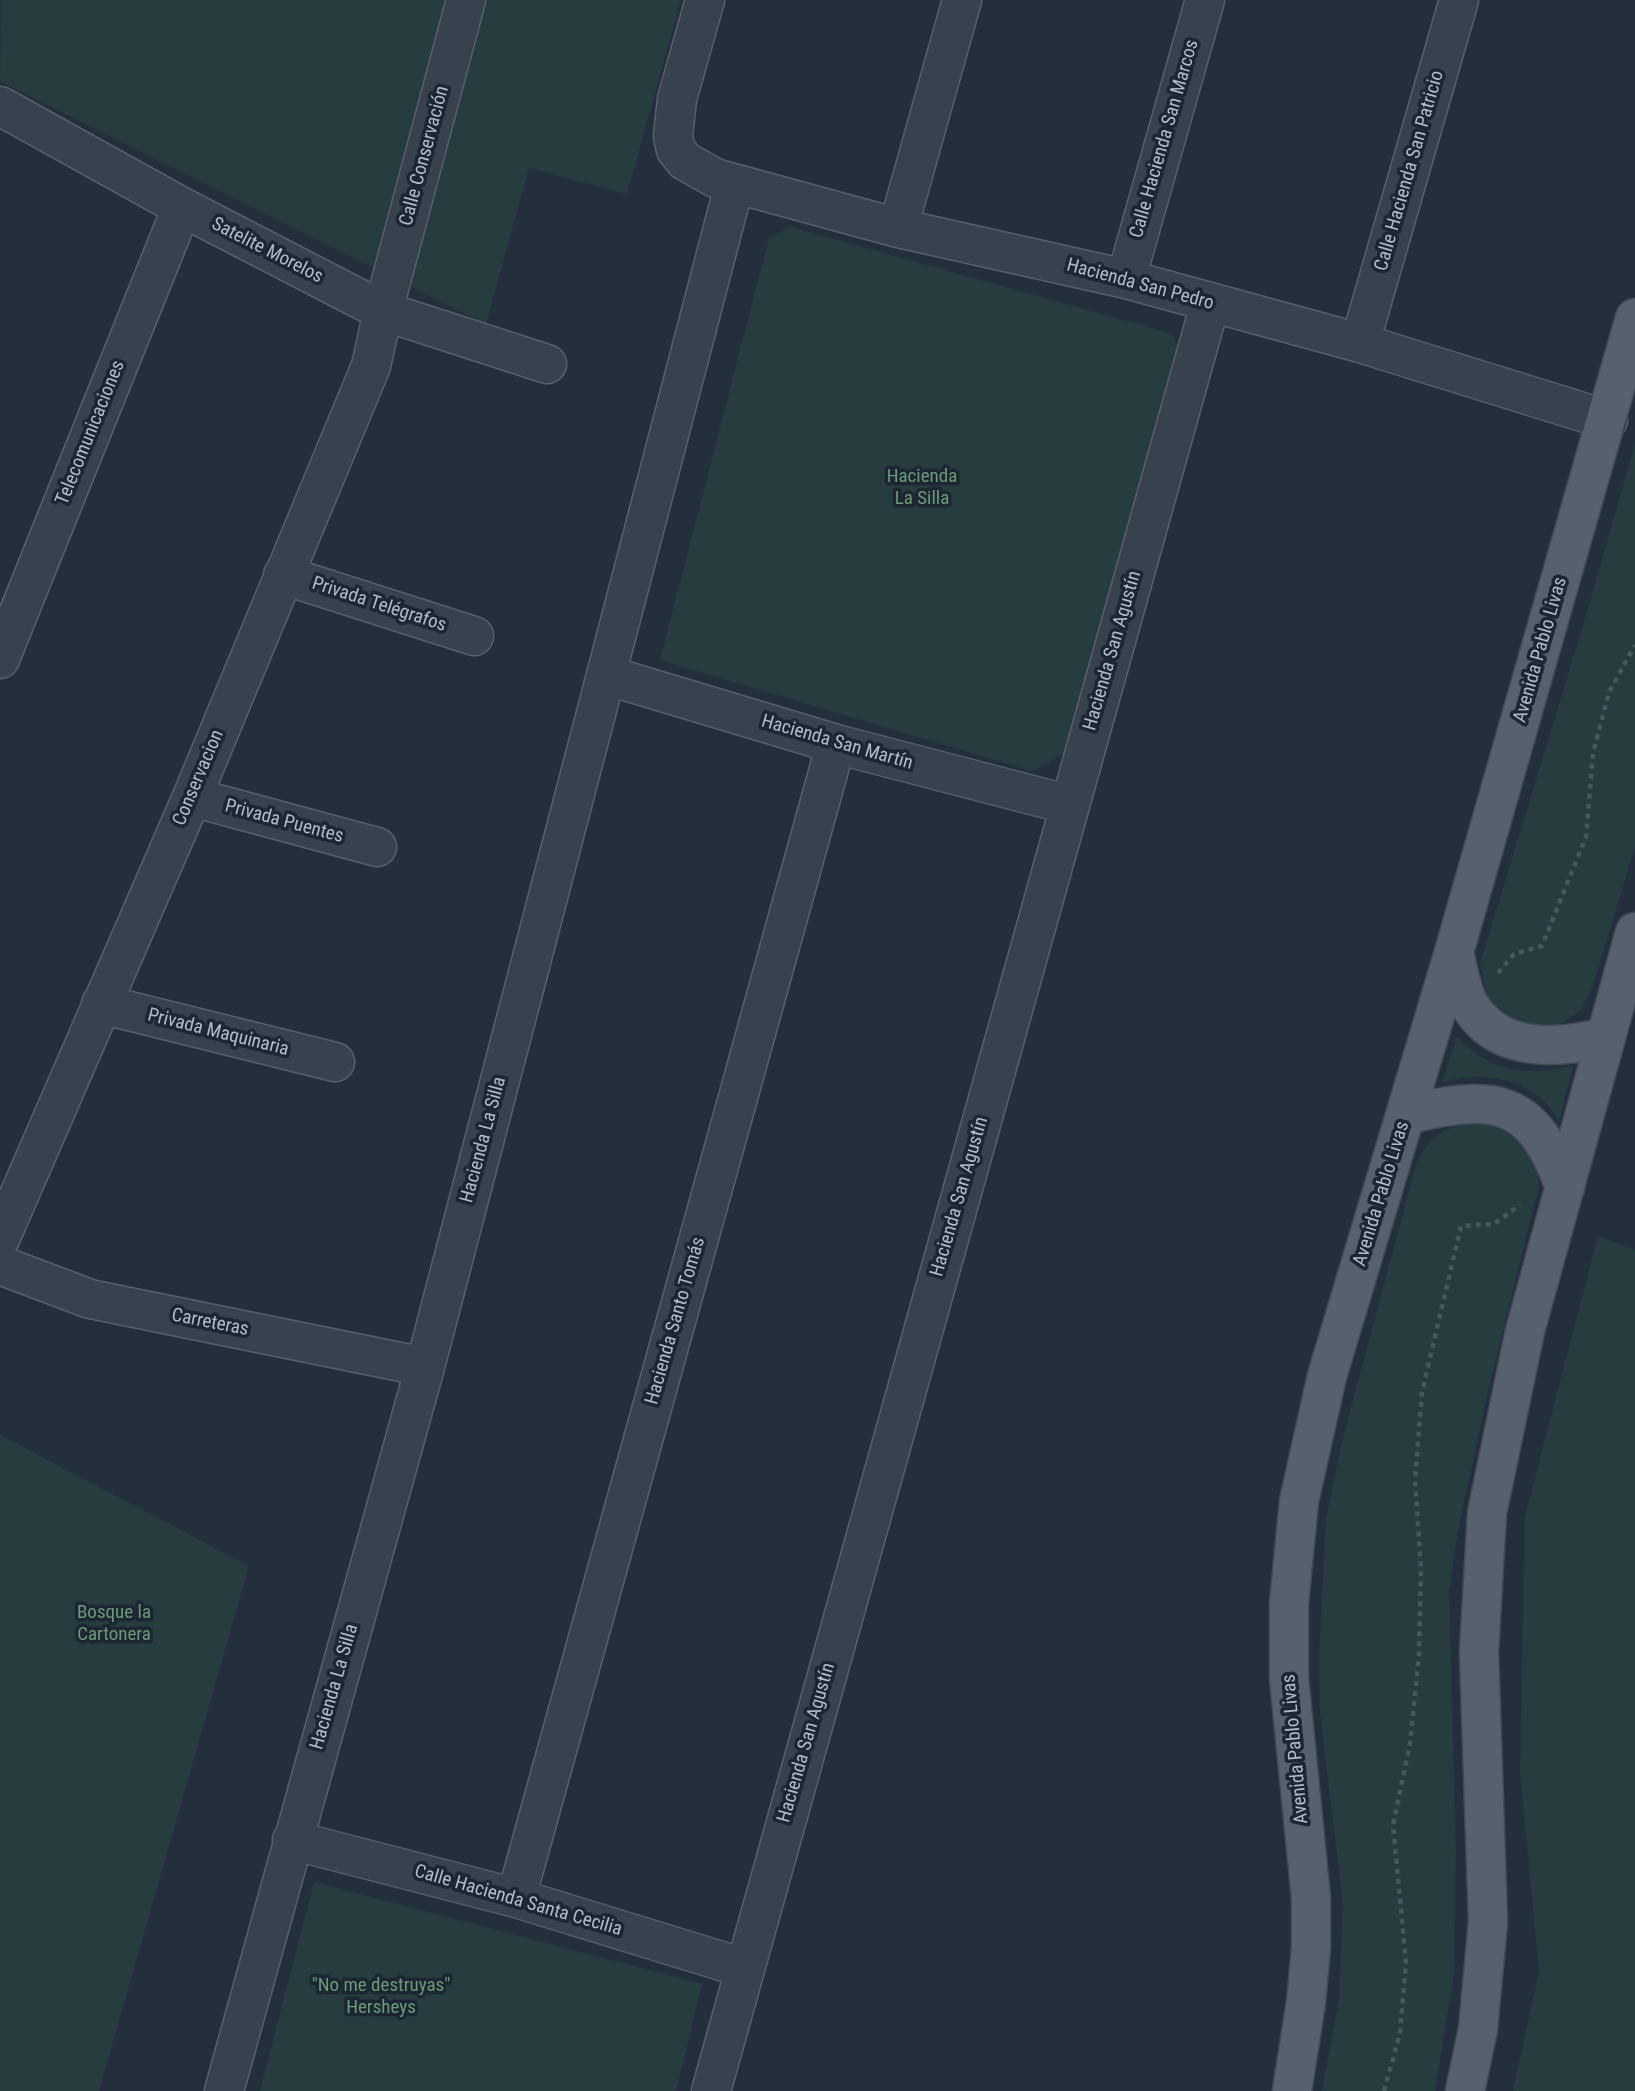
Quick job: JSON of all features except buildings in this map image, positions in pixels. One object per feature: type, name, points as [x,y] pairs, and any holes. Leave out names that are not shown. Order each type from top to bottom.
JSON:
[{"type":"main road","name":"Avenida Pablo Livas","points":[[1292,2091],[1306,2002],[1311,1948],[1311,1898],[1289,1678],[1292,1554],[1299,1501],[1327,1376],[1454,952],[1635,318]]},
{"type":"main road","points":[[1465,2091],[1480,2015],[1488,1922],[1479,1652],[1487,1513],[1514,1377],[1635,932]]},
{"type":"main road","points":[[1454,952],[1469,1003],[1479,1017],[1499,1034],[1541,1046],[1563,1046],[1606,1037]]},
{"type":"main road","points":[[1405,1115],[1472,1105],[1515,1113],[1542,1136],[1565,1188]]},
{"type":"street","name":"Calle Conservación","points":[[383,311],[466,0]]},
{"type":"street","name":"Hacienda San Pedro","points":[[705,0],[677,99],[673,136],[676,150],[696,169],[734,186],[898,228],[1126,279],[1360,343],[1608,420]]},
{"type":"street","points":[[898,228],[962,0]]},
{"type":"street","name":"Calle Hacienda San Marcos","points":[[1126,279],[1205,0]]},
{"type":"street","name":"Calle Hacienda San Patricio","points":[[1360,343],[1459,0]]},
{"type":"street","name":"Satelite Morelos","points":[[0,106],[182,207],[383,311],[547,364]]},
{"type":"street","name":"Hacienda La Silla","points":[[224,2091],[425,1367],[734,186]]},
{"type":"street","name":"Telecomunicaciones","points":[[0,659],[182,207]]},
{"type":"street","name":"Hacienda San Agustín","points":[[711,2091],[1210,304]]},
{"type":"street","name":"Conservacion","points":[[0,1238],[192,797],[372,366],[383,311]]},
{"type":"street","name":"Privada Telégrafos","points":[[283,575],[474,636]]},
{"type":"street","name":"Hacienda San Martín","points":[[606,675],[836,744],[1070,805]]},
{"type":"street","name":"Hacienda Santo Tomás","points":[[516,1898],[836,744]]},
{"type":"street","name":"Privada Puentes","points":[[192,797],[377,847]]},
{"type":"street","name":"Privada Maquinaria","points":[[101,1004],[335,1062]]},
{"type":"street","name":"Carreteras","points":[[0,1265],[90,1299],[425,1367]]},
{"type":"street","name":"Calle Hacienda Santa Cecilia","points":[[292,1840],[516,1898],[744,1968]]},
{"type":"path","points":[[1499,979],[1498,970],[1514,954],[1542,946],[1587,837],[1592,753],[1609,692],[1635,645]]},
{"type":"path","points":[[1384,2091],[1400,2033],[1406,1963],[1393,1825],[1410,1744],[1419,1655],[1421,1570],[1415,1481],[1422,1392],[1461,1226],[1494,1224],[1521,1205],[1523,1191]]},
{"type":"green space","points":[[1,0],[681,0],[627,194],[529,168],[486,324],[0,81]]},
{"type":"green space","name":"Hacienda La Silla","points":[[791,227],[1173,334],[1181,360],[1064,754],[1032,771],[660,660],[769,238]]},
{"type":"green space","points":[[1635,444],[1635,847],[1593,986],[1582,1009],[1564,1022],[1546,1027],[1527,1026],[1502,1013],[1488,1000],[1480,964]]},
{"type":"green space","points":[[1457,1036],[1483,1058],[1510,1069],[1540,1071],[1573,1066],[1559,1121],[1537,1095],[1508,1081],[1475,1077],[1442,1082]]},
{"type":"green space","points":[[1479,1122],[1503,1130],[1521,1143],[1534,1162],[1539,1186],[1489,1387],[1458,1530],[1449,1593],[1456,1852],[1454,1974],[1435,2091],[1322,2091],[1339,1999],[1343,1904],[1320,1712],[1319,1656],[1326,1518],[1342,1441],[1416,1165],[1427,1146],[1440,1133]]},
{"type":"green space","points":[[1598,1236],[1635,1250],[1635,2091],[1513,2091],[1539,1971],[1520,1772],[1525,1516]]},
{"type":"green space","name":"Bosque la Cartonera","points":[[0,1435],[249,1566],[99,2091],[0,2091]]},
{"type":"green space","name":"\"No me destruyas\" Hersheys","points":[[314,1882],[702,1984],[676,2091],[260,2091]]}]
